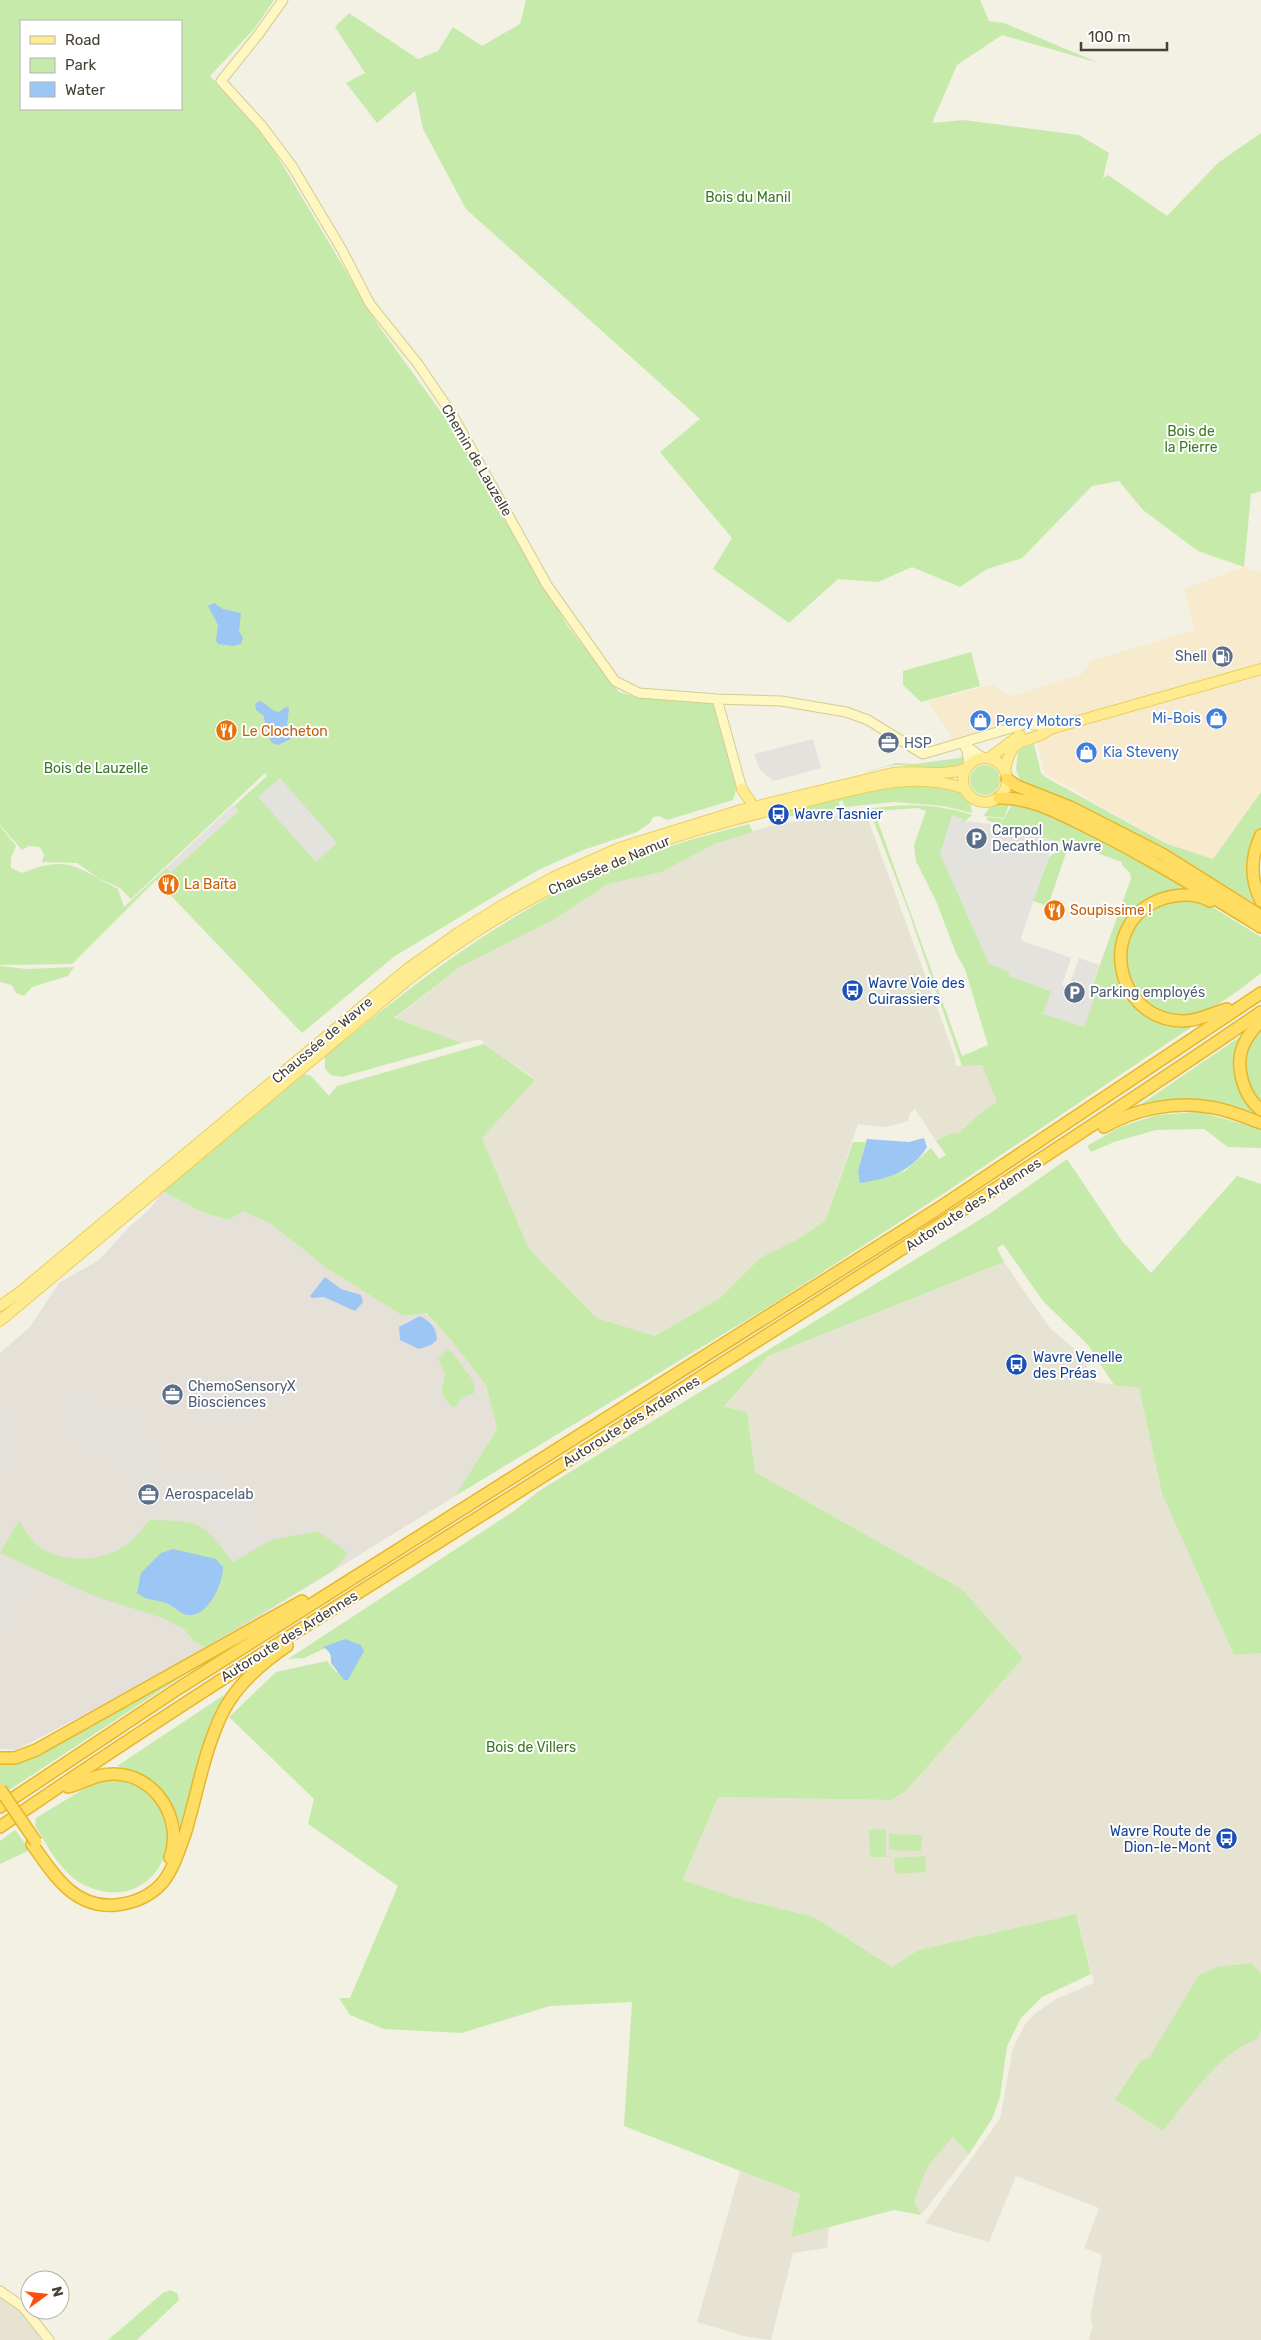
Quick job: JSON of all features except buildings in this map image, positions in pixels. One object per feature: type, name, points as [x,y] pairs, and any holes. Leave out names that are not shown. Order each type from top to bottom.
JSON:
[{"type":"highway","points":[[1006,775],[1017,786],[1070,807],[1162,854],[1261,916]]},
{"type":"highway","points":[[999,798],[1015,798],[1052,810],[1160,865],[1261,927]]},
{"type":"highway","points":[[1261,836],[1255,846],[1252,875],[1261,901]]},
{"type":"highway","points":[[1216,900],[1211,901],[1203,897],[1187,895],[1171,896],[1151,904],[1132,920],[1126,932],[1120,956],[1126,983],[1133,996],[1144,1007],[1158,1015],[1184,1021],[1227,1009]]},
{"type":"highway","points":[[1052,1134],[1063,1120],[1261,985]]},
{"type":"highway","name":"Autoroute des Ardennes","points":[[0,1807],[179,1688],[1052,1134],[1261,993]]},
{"type":"highway","name":"Autoroute des Ardennes","points":[[0,1827],[62,1784],[290,1635],[923,1237],[1084,1132],[1261,1012]]},
{"type":"highway","points":[[1261,1021],[1243,1044],[1240,1061],[1241,1078],[1247,1094],[1261,1110]]},
{"type":"highway","points":[[1084,1132],[1094,1133],[1114,1121],[1146,1110],[1189,1105],[1209,1106],[1261,1123]]},
{"type":"highway","points":[[0,1758],[15,1758],[36,1750],[304,1600],[310,1605]]},
{"type":"highway","points":[[0,1790],[59,1882],[68,1891],[88,1902],[112,1906],[144,1897],[153,1892],[162,1883],[176,1859],[214,1735],[224,1710],[249,1676],[288,1645],[290,1635]]},
{"type":"highway","points":[[0,1797],[55,1869],[69,1884],[86,1894],[105,1899],[126,1898],[154,1882],[168,1864],[173,1845],[172,1824],[164,1803],[148,1785],[127,1776],[114,1774],[90,1778],[70,1787],[62,1784]]},
{"type":"main road","name":"Chaussée de Namur","points":[[677,828],[741,810],[893,773],[917,771],[952,773],[986,758],[1021,734],[1261,669]]},
{"type":"main road","name":"Chaussée de Namur","points":[[303,1066],[402,984],[452,947],[523,903],[611,861],[704,828],[877,785],[918,780],[964,788],[972,799],[980,802],[990,802],[999,798],[1005,791],[1008,756],[1014,746],[1025,739],[1046,732],[1047,728]]},
{"type":"main road","points":[[986,758],[1000,764],[1006,775]]},
{"type":"main road","points":[[964,788],[962,781],[967,767]]},
{"type":"main road","points":[[742,789],[754,807]]},
{"type":"main road","points":[[741,810],[742,789]]},
{"type":"main road","name":"Chaussée de Wavre","points":[[0,1306],[52,1265],[383,988],[440,945],[501,906],[554,877],[619,848],[677,828]]},
{"type":"main road","name":"Chaussée de Wavre","points":[[0,1322],[303,1066]]},
{"type":"main road","points":[[0,1298],[42,1268],[52,1265]]},
{"type":"street","name":"Chemin de Lauzelle","points":[[283,0],[258,35],[221,80],[266,132],[292,166],[342,250],[370,304],[418,364],[447,407],[547,585],[615,681],[639,693],[717,699],[781,701],[846,712],[868,720],[923,754],[1025,724],[1047,728]]},
{"type":"street","points":[[717,699],[742,789]]},
{"type":"street","points":[[962,743],[986,758]]},
{"type":"street","points":[[962,743],[967,751],[967,767]]},
{"type":"street","points":[[0,2291],[23,2307],[49,2340]]},
{"type":"shaded area","points":[[1244,567],[1261,572],[1261,792],[1213,859],[1167,844],[1048,775],[1044,771],[1037,741],[1029,722],[954,741],[928,701],[995,684],[996,688],[1013,696],[1082,674],[1090,661],[1195,630],[1184,589]]},
{"type":"shaded area","points":[[813,739],[821,768],[773,781],[760,770],[754,754]]},
{"type":"shaded area","points":[[280,778],[337,843],[316,862],[258,797]]},
{"type":"shaded area","points":[[233,805],[239,810],[171,872],[166,868]]},
{"type":"shaded area","points":[[861,811],[869,822],[954,1054],[956,1066],[982,1065],[998,1102],[978,1115],[959,1133],[950,1134],[936,1141],[915,1109],[910,1113],[908,1121],[894,1125],[883,1127],[858,1124],[825,1221],[798,1239],[760,1258],[720,1298],[655,1336],[597,1318],[529,1249],[482,1138],[535,1079],[484,1044],[482,1039],[462,1043],[394,1019],[460,967],[555,919],[608,884],[662,872],[714,844],[769,826]]},
{"type":"shaded area","points":[[952,815],[963,819],[962,823],[967,821],[1007,829],[1009,825],[1054,841],[1021,938],[1023,941],[1071,958],[1062,985],[1069,986],[1079,958],[1099,965],[1089,994],[1095,997],[1084,1027],[1043,1014],[1051,991],[1009,976],[1010,972],[989,964],[940,854]]},
{"type":"shaded area","points":[[163,1191],[201,1212],[229,1220],[243,1211],[271,1224],[328,1269],[403,1316],[425,1313],[450,1339],[486,1385],[497,1429],[455,1496],[247,1624],[141,1685],[16,1750],[0,1749],[0,1353],[30,1327],[59,1283],[99,1260],[129,1227],[149,1210]]},
{"type":"shaded area","points":[[1004,1262],[1049,1327],[1079,1353],[1096,1382],[1139,1388],[1162,1494],[1234,1655],[1261,1653],[1261,2340],[1089,2340],[1093,2325],[1090,2318],[1102,2255],[1084,2248],[1099,2208],[1016,2176],[989,2242],[925,2223],[1000,2119],[1013,2048],[1024,2026],[1033,2015],[1056,1999],[1094,1983],[1076,1914],[918,1950],[892,1967],[814,1917],[737,1898],[683,1881],[718,1797],[891,1800],[906,1791],[1023,1658],[962,1589],[755,1472],[747,1412],[724,1408],[768,1356]]},
{"type":"shaded area","points":[[69,1401],[122,1413],[137,1422],[155,1448],[154,1473],[149,1473],[147,1481],[137,1487],[113,1448],[62,1436]]},
{"type":"shaded area","points":[[0,1408],[11,1437],[12,1471],[3,1469],[0,1466]]},
{"type":"shaded area","points":[[189,1474],[215,1479],[224,1484],[237,1498],[263,1540],[238,1556],[235,1551],[230,1554],[204,1514],[160,1504],[163,1492],[170,1488],[167,1483]]},
{"type":"shaded area","points":[[1,1557],[31,1576],[0,1627],[0,1560]]},
{"type":"shaded area","points":[[953,2137],[969,2154],[921,2215],[914,2201],[928,2166]]},
{"type":"shaded area","points":[[740,2171],[800,2194],[791,2237],[829,2226],[827,2248],[793,2253],[771,2340],[744,2336],[697,2322]]},
{"type":"shaded area","points":[[0,2288],[20,2308],[20,2320],[32,2320],[52,2340],[0,2340]]},
{"type":"green space","name":"Bois de Lauzelle","points":[[0,0],[274,0],[254,29],[210,76],[269,142],[378,325],[454,430],[567,625],[619,692],[636,697],[712,702],[715,705],[737,787],[733,800],[667,820],[659,816],[653,817],[650,823],[637,832],[583,850],[538,870],[395,956],[302,1033],[156,880],[72,964],[0,965],[0,826],[16,846],[11,858],[11,868],[22,873],[38,867],[51,865],[62,864],[72,866],[118,889],[124,907],[166,868],[171,872],[238,811],[234,806],[267,776],[265,773],[131,899],[120,888],[98,878],[77,863],[42,862],[44,855],[40,847],[29,846],[22,850],[0,825]]},
{"type":"green space","points":[[526,0],[980,0],[989,21],[1004,23],[1099,63],[1002,35],[957,65],[932,123],[963,120],[1079,135],[1109,153],[1103,178],[1108,175],[1167,216],[1218,163],[1261,133],[1261,491],[1251,494],[1244,567],[1198,551],[1143,510],[1119,481],[1092,486],[1022,558],[987,569],[960,587],[912,567],[878,582],[838,579],[789,623],[713,569],[732,538],[660,452],[700,419],[466,209],[423,129],[415,91],[377,123],[346,83],[365,73],[335,27],[349,13],[418,59],[438,51],[453,27],[482,46],[520,24]]},
{"type":"green space","points":[[971,652],[980,686],[921,702],[903,685],[903,671]]},
{"type":"green space","points":[[1034,744],[1041,773],[1045,777],[1167,844],[1213,859],[1261,792],[1261,829],[1256,837],[1253,893],[1261,907],[1167,851],[1051,792],[1021,782],[1016,770],[1018,752],[1023,747]]},
{"type":"green space","points":[[966,754],[964,761],[958,766],[949,768],[897,765],[863,773],[896,763],[915,764],[959,758]]},
{"type":"green space","points":[[985,765],[996,769],[1000,780],[996,791],[985,795],[974,791],[970,780],[974,769]]},
{"type":"green space","points":[[910,785],[957,790],[971,805],[972,813],[943,806],[894,802],[845,807],[842,800],[839,802],[840,808],[783,816],[788,814],[787,811],[869,791]]},
{"type":"green space","points":[[1011,800],[1004,818],[984,816],[988,809],[995,804]]},
{"type":"green space","points":[[1013,802],[1060,820],[1150,867],[1194,893],[1184,892],[1129,918],[1122,961],[1121,983],[1126,996],[1133,1006],[1152,1018],[1175,1023],[1199,1022],[946,1192],[773,1304],[455,1496],[497,1429],[486,1385],[450,1339],[426,1313],[403,1316],[328,1269],[271,1224],[243,1211],[229,1220],[201,1212],[163,1191],[304,1074],[311,1076],[329,1096],[337,1086],[484,1044],[535,1080],[482,1138],[529,1249],[597,1318],[655,1336],[720,1298],[760,1258],[798,1239],[825,1221],[853,1142],[866,1142],[858,1171],[870,1181],[905,1171],[931,1148],[939,1159],[946,1155],[936,1141],[950,1134],[959,1133],[978,1115],[997,1102],[982,1065],[962,1066],[907,907],[869,809],[908,805],[934,807],[972,815],[962,824],[952,816],[1010,972],[1009,976],[1051,991],[1095,996],[1089,995],[1131,879],[1130,873],[1122,865],[1122,862],[1067,842],[1054,841],[1009,826],[1008,829],[999,827],[1000,825],[987,820],[987,817],[1004,819]],"holes":[[[918,808],[926,811],[914,845],[916,861],[936,901],[956,953],[965,969],[988,1045],[962,1056],[874,811]]]},
{"type":"green space","points":[[749,824],[753,832],[714,844],[662,872],[608,884],[555,919],[460,967],[394,1018],[462,1043],[342,1077],[331,1075],[325,1069],[325,1056],[356,1031],[452,958],[519,914],[591,876],[629,860]]},
{"type":"green space","points":[[1059,850],[1067,850],[1048,906],[1033,901],[1049,857]]},
{"type":"green space","points":[[1186,900],[1209,905],[1261,937],[1261,973],[1211,1008],[1192,1014],[1167,1013],[1148,1003],[1134,986],[1128,966],[1128,944],[1138,924],[1157,908]]},
{"type":"green space","points":[[0,966],[27,969],[74,967],[68,976],[32,987],[24,996],[16,993],[12,985],[0,982]]},
{"type":"green space","points":[[1261,1027],[1261,1103],[1249,1084],[1246,1075],[1246,1065],[1250,1047]]},
{"type":"green space","points":[[1247,1032],[1237,1060],[1261,1114],[1261,1120],[1224,1107],[1131,1111]]},
{"type":"green space","points":[[1200,1112],[1261,1129],[1261,1148],[1228,1147],[1204,1129],[1156,1130],[1114,1142],[1091,1152],[1087,1146],[1120,1127],[1157,1115]]},
{"type":"green space","name":"Bois de Villers","points":[[1067,1159],[1122,1241],[1151,1273],[1237,1176],[1261,1184],[1261,1653],[1234,1655],[1162,1494],[1139,1388],[1114,1385],[1088,1345],[1043,1301],[1003,1244],[997,1248],[1004,1262],[768,1356],[724,1407],[747,1412],[755,1472],[962,1589],[1023,1658],[906,1791],[891,1800],[718,1797],[683,1880],[737,1898],[814,1917],[892,1967],[918,1950],[1076,1914],[1091,1974],[1042,1997],[1021,2018],[1007,2046],[1000,2097],[992,2119],[969,2154],[953,2137],[928,2166],[914,2201],[921,2215],[894,2210],[791,2237],[800,2194],[624,2126],[632,2002],[550,2006],[461,2033],[384,2029],[350,2015],[339,1998],[350,1998],[398,1886],[308,1824],[314,1799],[229,1717],[276,1672],[327,1661],[337,1673],[345,1639],[304,1658],[288,1659],[514,1511],[539,1491],[989,1214]]},
{"type":"green space","points":[[447,1350],[451,1351],[472,1379],[475,1390],[473,1394],[462,1397],[455,1407],[451,1406],[441,1393],[445,1375],[438,1359]]},
{"type":"green space","points":[[150,1520],[180,1521],[199,1526],[214,1538],[233,1562],[271,1540],[318,1531],[348,1553],[334,1570],[205,1647],[194,1642],[184,1629],[163,1618],[94,1596],[0,1553],[19,1521],[33,1541],[45,1550],[56,1555],[82,1559],[95,1558],[119,1550],[129,1543]]},
{"type":"green space","points":[[233,1643],[6,1792],[0,1783],[0,1763]]},
{"type":"green space","points":[[224,1695],[209,1726],[181,1828],[166,1794],[159,1787],[142,1775],[117,1766]]},
{"type":"green space","points":[[108,1781],[125,1782],[148,1792],[161,1807],[167,1826],[167,1846],[160,1865],[148,1880],[130,1890],[102,1891],[91,1888],[75,1879],[58,1861],[35,1825],[36,1818],[89,1786]]},
{"type":"green space","points":[[886,1829],[886,1857],[870,1857],[869,1830]]},
{"type":"green space","points":[[15,1830],[30,1850],[0,1864],[0,1841]]},
{"type":"green space","points":[[889,1834],[922,1835],[921,1851],[889,1850]]},
{"type":"green space","points":[[925,1856],[926,1872],[895,1874],[894,1858]]},
{"type":"green space","points":[[1251,1963],[1261,1973],[1261,2030],[1257,2039],[1242,2046],[1216,2066],[1163,2131],[1115,2099],[1141,2061],[1149,2058],[1199,1975],[1218,1967]]},
{"type":"green space","points":[[170,2290],[177,2293],[179,2300],[137,2340],[108,2340],[163,2293]]},
{"type":"water","points":[[214,603],[223,609],[241,613],[239,631],[243,638],[241,644],[233,646],[218,644],[216,641],[218,625],[208,606]]},
{"type":"water","points":[[259,701],[279,712],[286,707],[289,708],[287,726],[293,735],[291,739],[278,745],[272,743],[266,731],[264,716],[256,710],[255,704]]},
{"type":"water","points":[[924,1138],[927,1147],[914,1163],[898,1173],[860,1183],[858,1171],[867,1139],[909,1142]]},
{"type":"water","points":[[325,1277],[341,1289],[361,1295],[363,1302],[355,1311],[324,1297],[312,1298],[310,1296]]},
{"type":"water","points":[[420,1316],[432,1325],[437,1340],[431,1345],[419,1349],[400,1340],[399,1327]]},
{"type":"water","points":[[173,1549],[216,1559],[223,1567],[221,1581],[214,1597],[197,1614],[184,1614],[166,1603],[148,1599],[137,1593],[141,1573],[161,1553]]},
{"type":"water","points":[[345,1639],[361,1645],[364,1651],[348,1680],[344,1680],[331,1663],[328,1650],[323,1647]]},
{"type":"place","name":"Shell","points":[[1223,656]]},
{"type":"place","name":"Mi-Bois","points":[[1217,718]]},
{"type":"place","name":"Percy Motors","points":[[980,721]]},
{"type":"place","name":"Le Clocheton","points":[[226,731]]},
{"type":"place","name":"HSP","points":[[888,743]]},
{"type":"place","name":"Kia Steveny","points":[[1087,752]]},
{"type":"place","name":"Wavre Tasnier","points":[[778,814]]},
{"type":"place","name":"Carpool Decathlon Wavre","points":[[976,838]]},
{"type":"place","name":"La Baïta","points":[[168,884]]},
{"type":"place","name":"Soupissime !","points":[[1054,910]]},
{"type":"place","name":"Wavre Voie des Cuirassiers","points":[[852,991]]},
{"type":"place","name":"Parking employés","points":[[1074,992]]},
{"type":"place","name":"Wavre Venelle des Préas","points":[[1017,1365]]},
{"type":"place","name":"ChemoSensoryX Biosciences","points":[[172,1394]]},
{"type":"place","name":"Aerospacelab","points":[[149,1494]]},
{"type":"place","name":"Wavre Route de Dion-le-Mont","points":[[1227,1839]]},
{"type":"park label","name":"Bois du Manil","points":[[748,197]]},
{"type":"park label","name":"Bois de la Pierre","points":[[1191,440]]}]
